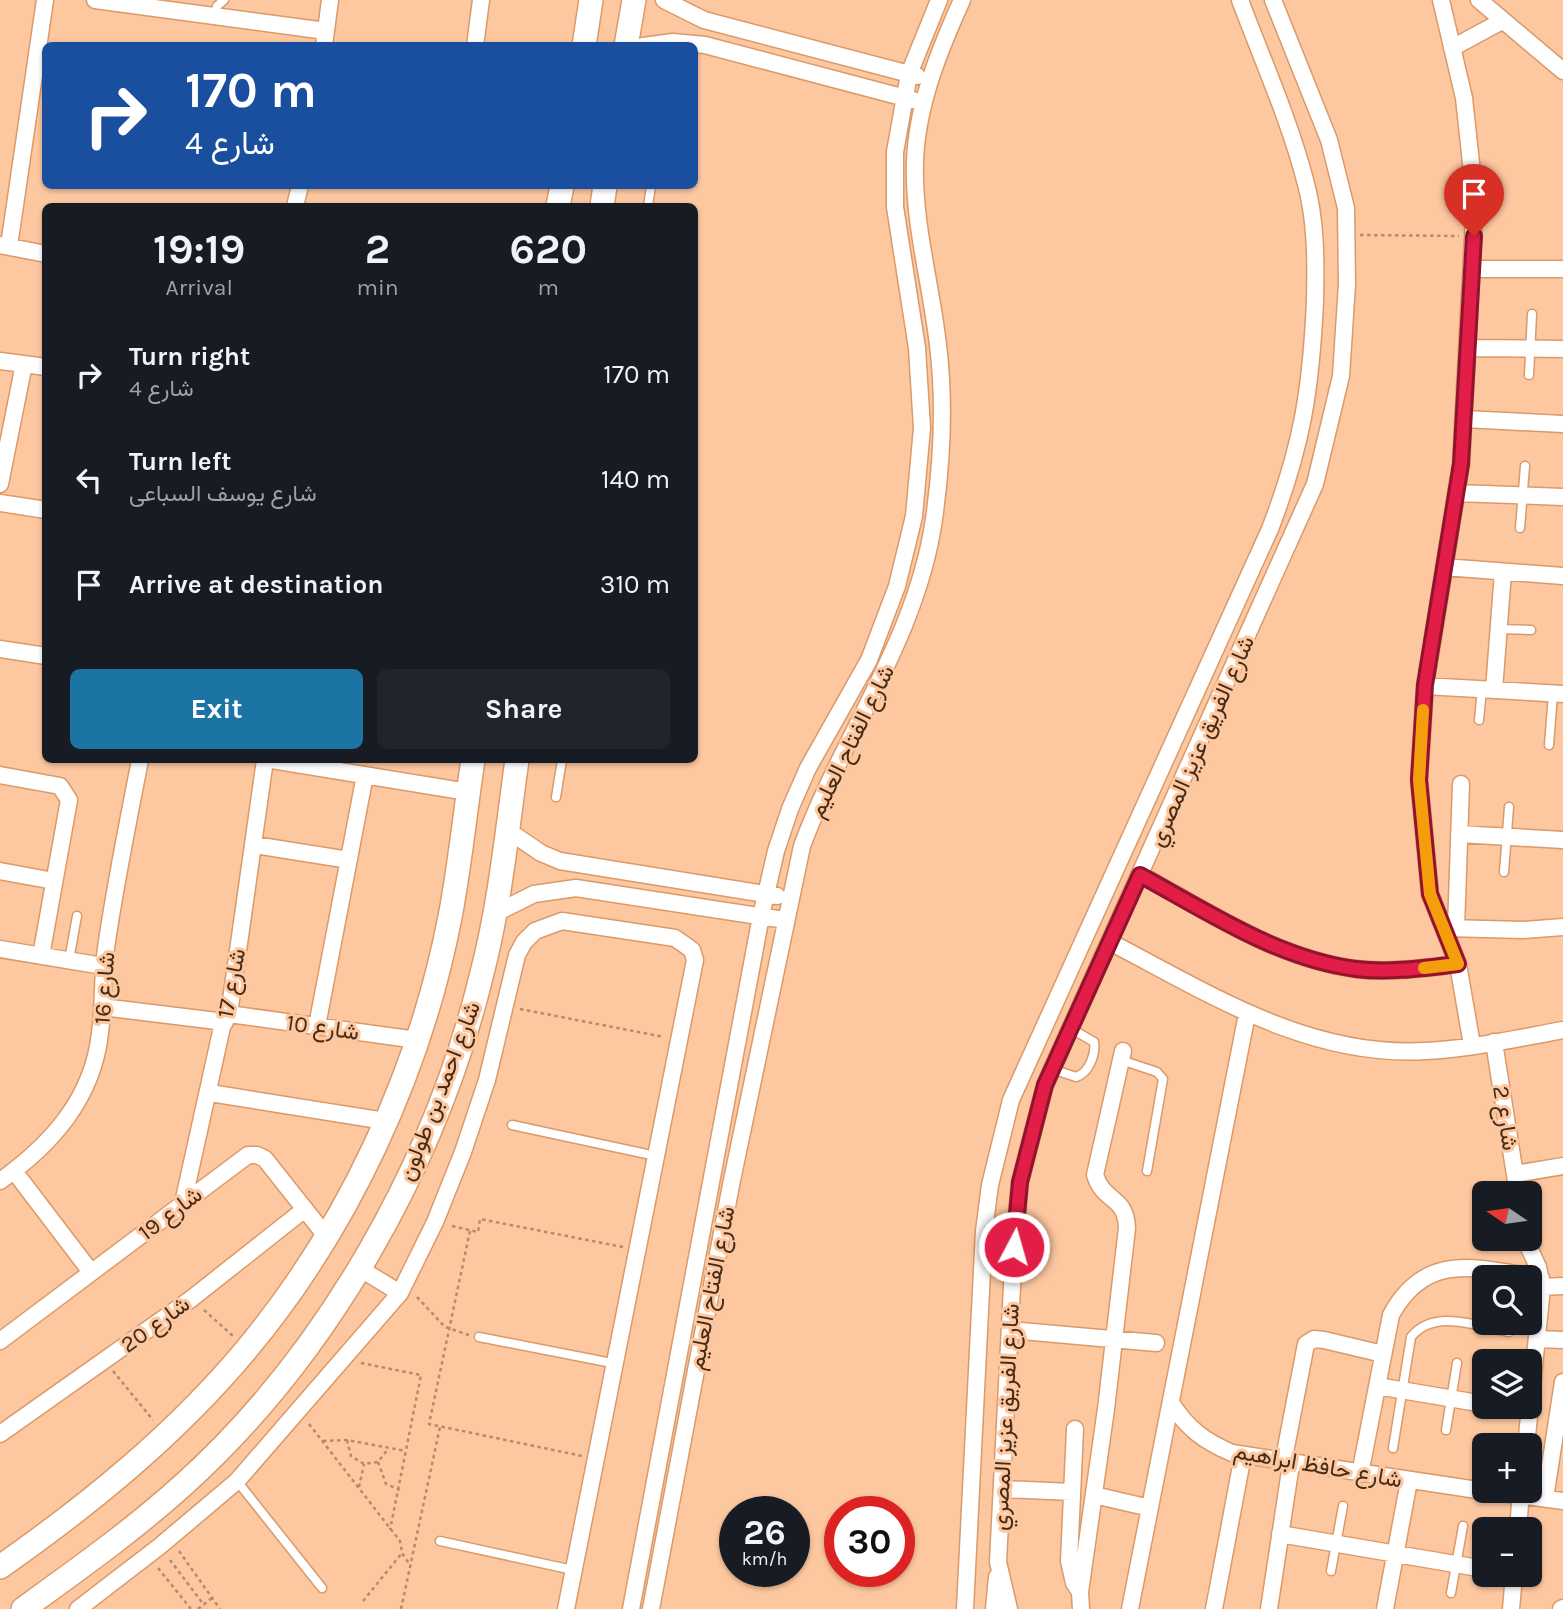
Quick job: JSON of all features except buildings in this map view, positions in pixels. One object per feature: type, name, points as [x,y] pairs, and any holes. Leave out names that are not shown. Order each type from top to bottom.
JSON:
[{"type":"street","points":[[42,253],[4,246],[45,0]]},
{"type":"street","points":[[94,0],[214,16],[325,38],[330,0]]},
{"type":"street","points":[[476,42],[481,0]]},
{"type":"street","points":[[585,42],[591,0]]},
{"type":"street","points":[[627,42],[634,0]]},
{"type":"street","points":[[664,0],[704,20],[930,79]]},
{"type":"street","name":"شارع الفتاح العليم","points":[[631,1609],[766,894],[790,809],[808,768],[869,660],[897,586],[914,516],[922,428],[917,348],[895,207],[895,152],[909,74],[939,0]]},
{"type":"street","name":"شارع الفتاح العليم","points":[[651,1609],[789,898],[802,846],[821,796],[893,653],[918,589],[934,520],[943,427],[939,345],[916,218],[915,160],[930,79],[962,0]]},
{"type":"street","name":"شارع الفريق عزيز المصري","points":[[965,1609],[984,1231],[1000,1138],[1016,1089],[1290,477],[1303,426],[1312,373],[1316,269],[1314,224],[1308,191],[1240,0]]},
{"type":"street","name":"شارع الفريق عزيز المصري","points":[[1009,1609],[998,1562],[1020,1182],[1031,1130],[1052,1069],[1070,1028],[1236,665],[1315,484],[1341,376],[1347,284],[1346,208],[1329,140],[1273,0]]},
{"type":"street","points":[[1441,0],[1472,149],[1474,236],[1469,348],[1457,494],[1425,685],[1419,780],[1430,894],[1449,928],[1472,1045]]},
{"type":"street","points":[[1479,0],[1563,71]]},
{"type":"street","points":[[1452,48],[1502,21]]},
{"type":"street","points":[[698,46],[924,103]]},
{"type":"street","points":[[1472,269],[1563,269]]},
{"type":"street","points":[[1469,348],[1563,349]]},
{"type":"street","points":[[0,361],[42,366]]},
{"type":"street","points":[[0,484],[24,364]]},
{"type":"street","points":[[1464,419],[1563,424]]},
{"type":"street","points":[[1457,494],[1563,497]]},
{"type":"street","points":[[0,503],[42,509]]},
{"type":"street","points":[[914,516],[934,520]]},
{"type":"street","points":[[1444,567],[1563,576]]},
{"type":"street","points":[[1488,689],[1499,629],[1503,572]]},
{"type":"street","points":[[0,649],[42,655]]},
{"type":"street","points":[[1212,655],[1223,664],[1236,665]]},
{"type":"street","points":[[1425,685],[1558,694]]},
{"type":"street","points":[[1192,699],[1206,700],[1216,709]]},
{"type":"street","name":"شارع 16","points":[[0,1181],[60,1129],[84,1093],[98,1051],[103,966],[139,763]]},
{"type":"street","name":"شارع 17","points":[[183,1203],[227,1018],[265,763]]},
{"type":"street","name":"شارع احمد بن طولون","points":[[2,1561],[130,1467],[165,1434],[247,1349],[326,1236],[385,1121],[417,1040],[450,918],[473,763]]},
{"type":"street","name":"شارع احمد بن طولون","points":[[23,1609],[182,1486],[240,1428],[294,1364],[359,1268],[420,1152],[451,1073],[482,975],[517,763]]},
{"type":"street","points":[[321,764],[365,775],[468,792]]},
{"type":"street","points":[[0,775],[54,785],[67,794],[41,956]]},
{"type":"street","points":[[317,1026],[365,775]]},
{"type":"street","points":[[1449,928],[1459,834],[1461,784]]},
{"type":"street","points":[[507,830],[532,848],[560,861],[789,898]]},
{"type":"street","points":[[1459,834],[1563,840]]},
{"type":"street","points":[[254,845],[349,860]]},
{"type":"street","points":[[556,889],[554,874],[560,861]]},
{"type":"street","points":[[0,871],[54,880]]},
{"type":"street","points":[[1140,875],[1258,939],[1306,958],[1355,969],[1407,971],[1458,964]]},
{"type":"street","points":[[704,884],[714,899],[709,908]]},
{"type":"street","points":[[494,914],[534,894],[576,888],[785,920]]},
{"type":"street","points":[[78,1609],[158,1552],[237,1481],[403,1288],[435,1222],[487,1080],[517,955],[524,942],[547,924],[562,921],[675,938],[692,950],[695,960],[593,1458],[566,1609]]},
{"type":"street","points":[[1449,928],[1563,927]]},
{"type":"street","points":[[1110,942],[1247,1014],[1293,1033],[1337,1045],[1382,1051],[1416,1051],[1494,1042],[1563,1030]]},
{"type":"street","points":[[0,949],[103,966]]},
{"type":"street","name":"شارع 10","points":[[102,1007],[317,1026],[417,1040]]},
{"type":"street","points":[[1130,1609],[1247,1014]]},
{"type":"street","name":"شارع 2","points":[[1494,1042],[1516,1181]]},
{"type":"street","points":[[1081,1609],[1080,1592],[1114,1340],[1126,1212],[1120,1203],[1099,1188],[1094,1175],[1122,1056]]},
{"type":"street","points":[[210,1093],[385,1121]]},
{"type":"street","name":"شارع 19","points":[[0,1341],[244,1157],[253,1154],[265,1159],[326,1236]]},
{"type":"street","points":[[1515,1174],[1563,1166]]},
{"type":"street","points":[[14,1171],[91,1272]]},
{"type":"street","name":"شارع 20","points":[[3,1427],[191,1299],[305,1209]]},
{"type":"street","points":[[1360,1474],[1391,1315],[1401,1297],[1417,1282],[1435,1271],[1456,1267],[1472,1270]]},
{"type":"street","points":[[359,1268],[403,1288]]},
{"type":"street","points":[[1542,1283],[1563,1286]]},
{"type":"street","points":[[1010,1330],[1156,1343]]},
{"type":"street","points":[[1527,1433],[1538,1335]]},
{"type":"street","points":[[1269,1609],[1287,1464],[1306,1344],[1314,1339],[1324,1340],[1383,1354]]},
{"type":"street","points":[[1538,1339],[1563,1340]]},
{"type":"street","points":[[1545,1498],[1563,1382]]},
{"type":"street","points":[[1377,1386],[1472,1402]]},
{"type":"street","name":"شارع حافظ ابراهيم","points":[[1171,1402],[1185,1423],[1202,1440],[1242,1455],[1287,1464],[1472,1489]]},
{"type":"street","points":[[1075,1429],[1069,1561],[1074,1583],[1080,1592]]},
{"type":"street","points":[[1214,1609],[1242,1455]]},
{"type":"street","points":[[1385,1609],[1409,1481]]},
{"type":"street","points":[[1002,1489],[1072,1492]]},
{"type":"street","points":[[1094,1495],[1150,1508]]},
{"type":"street","name":"شارع حافظ ابراهيم","points":[[1542,1497],[1563,1501]]},
{"type":"street","points":[[1280,1534],[1472,1567]]},
{"type":"street","points":[[994,1609],[998,1562]]},
{"type":"street","points":[[1511,1609],[1513,1587]]},
{"type":"lane","points":[[214,16],[217,6],[224,0]]},
{"type":"lane","points":[[1529,375],[1532,314]]},
{"type":"lane","points":[[1520,528],[1525,466]]},
{"type":"lane","points":[[1499,629],[1531,630]]},
{"type":"lane","points":[[1479,720],[1488,689]]},
{"type":"lane","points":[[1549,745],[1558,694]]},
{"type":"lane","points":[[556,797],[562,763]]},
{"type":"lane","points":[[1504,872],[1509,807]]},
{"type":"lane","points":[[69,960],[77,916]]},
{"type":"lane","points":[[1052,1069],[1076,1077],[1087,1069],[1094,1052],[1094,1042],[1070,1028]]},
{"type":"lane","points":[[1122,1056],[1157,1072],[1163,1079],[1164,1089],[1147,1171]]},
{"type":"lane","points":[[512,1125],[656,1156]]},
{"type":"lane","points":[[1393,1448],[1411,1337],[1420,1326],[1444,1320],[1472,1325]]},
{"type":"lane","points":[[479,1337],[612,1363]]},
{"type":"lane","points":[[1446,1430],[1457,1363]]},
{"type":"lane","points":[[237,1481],[323,1588]]},
{"type":"lane","points":[[1331,1571],[1342,1506]]},
{"type":"lane","points":[[1451,1593],[1463,1526]]},
{"type":"lane","points":[[440,1541],[573,1570]]},
{"type":"path","points":[[1346,235],[1474,236]]},
{"type":"path","points":[[506,1007],[679,1040]]},
{"type":"path","points":[[435,1222],[478,1232],[480,1219],[636,1250]]},
{"type":"path","points":[[470,1231],[429,1424],[593,1458]]},
{"type":"path","points":[[403,1288],[449,1329],[479,1337]]},
{"type":"path","points":[[191,1299],[247,1349]]},
{"type":"path","points":[[344,1359],[421,1376],[390,1530]]},
{"type":"path","points":[[104,1360],[165,1434]]},
{"type":"path","points":[[298,1412],[400,1541],[402,1553],[410,1565]]},
{"type":"path","points":[[401,1609],[440,1427]]},
{"type":"path","points":[[323,1441],[347,1440],[407,1451]]},
{"type":"path","points":[[347,1440],[351,1456],[364,1464],[378,1462],[388,1448]]},
{"type":"path","points":[[378,1462],[386,1484],[400,1490]]},
{"type":"path","points":[[359,1487],[364,1464]]},
{"type":"path","points":[[158,1552],[177,1548],[219,1609]]},
{"type":"path","points":[[158,1552],[204,1605]]},
{"type":"path","points":[[158,1552],[191,1609]]},
{"type":"path","points":[[363,1601],[402,1553]]},
{"type":"path","points":[[198,1609],[212,1598]]},
{"type":"slow traffic","points":[[1423,710],[1419,780],[1430,894],[1435,914],[1458,964],[1424,968]]},
{"type":"route","points":[[1014,1247],[1020,1182],[1031,1130],[1045,1085],[1140,875],[1258,939],[1306,958],[1355,969],[1407,971],[1458,964],[1435,914],[1430,894],[1419,780],[1420,734],[1431,641],[1461,464],[1474,236]]}]
